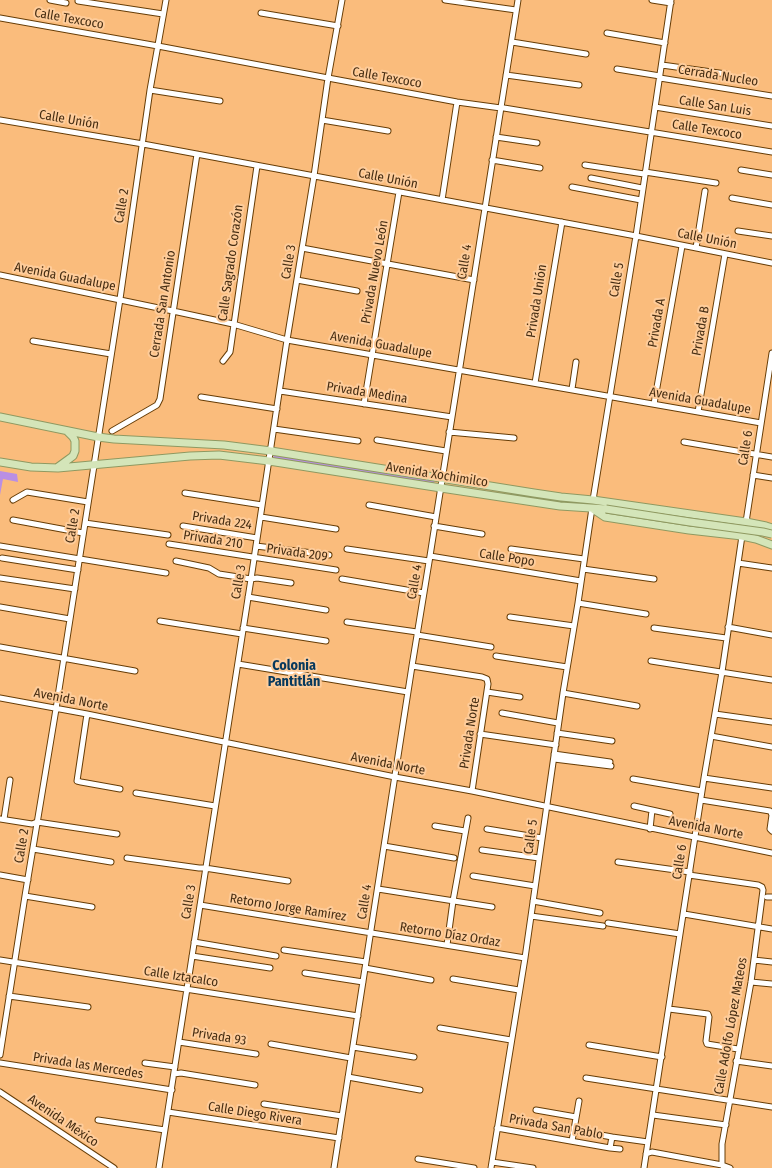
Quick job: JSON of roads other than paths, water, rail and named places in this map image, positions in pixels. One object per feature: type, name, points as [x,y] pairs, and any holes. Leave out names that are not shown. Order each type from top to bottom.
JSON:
[{"type":"main road","name":"Avenida Xochimilco","points":[[0,418],[114,439],[224,445],[271,451],[442,479],[746,522],[770,527]]},
{"type":"main road","points":[[58,468],[73,456],[75,451],[75,441],[67,431]]},
{"type":"main road","name":"Avenida Xochimilco","points":[[0,462],[31,467],[58,468],[219,455],[269,461],[560,506],[592,508],[605,517],[689,530],[742,536],[772,545]]},
{"type":"main road","points":[[592,508],[772,534]]},
{"type":"main road","points":[[746,522],[772,538]]},
{"type":"street","points":[[50,0],[66,3]]},
{"type":"street","name":"Calle 2","points":[[0,1055],[75,590],[120,299],[150,90],[166,0]]},
{"type":"street","name":"Calle 3","points":[[159,1168],[328,78],[342,0]]},
{"type":"street","points":[[445,0],[516,10]]},
{"type":"street","name":"Calle 4","points":[[334,1168],[518,0]]},
{"type":"street","points":[[652,0],[671,2]]},
{"type":"street","points":[[78,1],[163,14]]},
{"type":"street","name":"Calle 5","points":[[593,500],[636,236],[671,2]]},
{"type":"street","points":[[261,13],[338,26]]},
{"type":"street","name":"Calle Texcoco","points":[[0,18],[457,102],[504,108],[772,152]]},
{"type":"street","points":[[607,33],[665,44]]},
{"type":"street","points":[[512,42],[586,54]]},
{"type":"street","points":[[662,65],[726,74]]},
{"type":"street","name":"Cerrada Nucleo","points":[[617,69],[772,96]]},
{"type":"street","points":[[506,75],[579,85]]},
{"type":"street","points":[[150,90],[220,101]]},
{"type":"street","points":[[442,200],[457,102]]},
{"type":"street","name":"Calle San Luis","points":[[655,107],[772,126]]},
{"type":"street","name":"Calle Unión","points":[[0,120],[197,154],[772,263]]},
{"type":"street","points":[[322,120],[388,131]]},
{"type":"street","points":[[496,137],[537,143]]},
{"type":"street","name":"Cerrada San Antonio","points":[[112,431],[160,402],[197,154]]},
{"type":"street","points":[[492,160],[540,168]]},
{"type":"street","points":[[585,164],[716,183]]},
{"type":"street","name":"Calle Sagrado Corazón","points":[[223,361],[230,352],[257,166]]},
{"type":"street","points":[[741,170],[772,175]]},
{"type":"street","points":[[591,178],[642,188]]},
{"type":"street","points":[[572,187],[641,200]]},
{"type":"street","points":[[696,248],[705,191]]},
{"type":"street","name":"Privada Nuevo León","points":[[364,404],[399,192]]},
{"type":"street","points":[[732,198],[772,205]]},
{"type":"street","name":"Privada Unión","points":[[535,383],[562,222]]},
{"type":"street","points":[[738,230],[772,236]]},
{"type":"street","name":"Privada A","points":[[654,404],[682,246]]},
{"type":"street","points":[[302,248],[474,280]]},
{"type":"street","name":"Privada B","points":[[698,412],[725,254]]},
{"type":"street","name":"Avenida Guadalupe","points":[[0,275],[120,299],[233,324],[287,340],[761,423]]},
{"type":"street","points":[[297,280],[356,291]]},
{"type":"street","points":[[33,341],[111,354]]},
{"type":"street","name":"Calle 6","points":[[746,522],[772,353]]},
{"type":"street","points":[[572,389],[576,362]]},
{"type":"street","name":"Privada Medina","points":[[280,391],[452,417]]},
{"type":"street","points":[[201,397],[277,409]]},
{"type":"street","points":[[274,428],[358,441]]},
{"type":"street","points":[[449,432],[514,438]]},
{"type":"street","points":[[377,440],[446,451]]},
{"type":"street","points":[[684,442],[772,457]]},
{"type":"street","points":[[753,475],[772,478]]},
{"type":"street","points":[[13,500],[28,492],[88,502]]},
{"type":"street","points":[[185,493],[262,505]]},
{"type":"street","points":[[369,505],[436,517]]},
{"type":"street","name":"Calle 5","points":[[491,1168],[531,916],[558,723],[592,508]]},
{"type":"street","points":[[261,517],[336,529]]},
{"type":"street","points":[[13,520],[83,533]]},
{"type":"street","points":[[85,523],[168,535]]},
{"type":"street","name":"Privada 224","points":[[183,526],[257,538]]},
{"type":"street","points":[[434,526],[482,534]]},
{"type":"street","name":"Calle 6","points":[[644,1168],[742,536]]},
{"type":"street","name":"Privada 210","points":[[169,544],[254,558]]},
{"type":"street","points":[[0,546],[166,573]]},
{"type":"street","points":[[256,546],[329,556]]},
{"type":"street","name":"Calle Popo","points":[[347,549],[430,559],[581,581]]},
{"type":"street","points":[[511,549],[584,559]]},
{"type":"street","points":[[2,558],[78,570]]},
{"type":"street","name":"Privada 209","points":[[254,558],[336,570]]},
{"type":"street","points":[[176,561],[209,568],[219,574],[291,583]]},
{"type":"street","points":[[738,563],[772,568]]},
{"type":"street","points":[[583,568],[654,579]]},
{"type":"street","points":[[0,578],[75,590]]},
{"type":"street","points":[[342,579],[424,592]]},
{"type":"street","points":[[248,597],[326,610]]},
{"type":"street","points":[[578,603],[646,614]]},
{"type":"street","points":[[0,607],[70,620]]},
{"type":"street","points":[[510,617],[574,626]]},
{"type":"street","points":[[160,622],[242,634]]},
{"type":"street","points":[[347,622],[491,647]]},
{"type":"street","points":[[728,627],[772,635]]},
{"type":"street","points":[[243,628],[326,641]]},
{"type":"street","points":[[654,628],[726,638]]},
{"type":"street","points":[[0,648],[135,671]]},
{"type":"street","points":[[496,656],[567,667]]},
{"type":"street","points":[[651,661],[772,680]]},
{"type":"street","points":[[238,664],[408,692]]},
{"type":"street","name":"Privada Norte","points":[[412,666],[487,679],[487,692],[472,791]]},
{"type":"street","points":[[487,692],[520,697]]},
{"type":"street","points":[[563,693],[637,706]]},
{"type":"street","name":"Avenida Norte","points":[[0,698],[472,791],[772,853]]},
{"type":"street","points":[[502,713],[558,723]]},
{"type":"street","points":[[87,714],[77,781],[120,789]]},
{"type":"street","points":[[715,714],[772,722]]},
{"type":"street","points":[[557,733],[612,741]]},
{"type":"street","points":[[480,734],[556,745]]},
{"type":"street","points":[[711,736],[772,747]]},
{"type":"street","points":[[554,756],[610,764]]},
{"type":"street","points":[[704,778],[772,788]]},
{"type":"street","points":[[633,779],[702,791]]},
{"type":"street","points":[[10,780],[2,819],[32,824],[37,822],[117,834]]},
{"type":"street","points":[[136,792],[215,806]]},
{"type":"street","points":[[701,800],[770,811],[771,830]]},
{"type":"street","points":[[634,806],[670,814]]},
{"type":"street","points":[[650,829],[652,810]]},
{"type":"street","points":[[448,945],[468,818]]},
{"type":"street","points":[[435,826],[465,831]]},
{"type":"street","points":[[487,829],[542,838]]},
{"type":"street","points":[[384,846],[454,858]]},
{"type":"street","points":[[33,849],[111,862]]},
{"type":"street","points":[[482,850],[539,858]]},
{"type":"street","points":[[127,858],[288,881]]},
{"type":"street","points":[[618,862],[690,873]]},
{"type":"street","name":"Calle Adolfo López Mateos","points":[[690,873],[762,887],[763,890],[751,982],[722,1144],[722,1166]]},
{"type":"street","points":[[0,876],[28,880]]},
{"type":"street","points":[[473,876],[535,886]]},
{"type":"street","points":[[378,889],[492,907]]},
{"type":"street","points":[[25,896],[92,907]]},
{"type":"street","points":[[533,901],[600,913]]},
{"type":"street","name":"Retorno Jorge Ramírez","points":[[200,905],[371,933]]},
{"type":"street","points":[[684,914],[772,929]]},
{"type":"street","points":[[531,916],[680,934]]},
{"type":"street","name":"Retorno Díaz Ordaz","points":[[371,933],[524,958]]},
{"type":"street","points":[[194,942],[276,956]]},
{"type":"street","points":[[284,950],[366,965],[432,980]]},
{"type":"street","points":[[192,956],[270,968]]},
{"type":"street","name":"Calle Iztacalco","points":[[0,960],[358,1016]]},
{"type":"street","points":[[754,960],[772,962]]},
{"type":"street","points":[[305,973],[363,982]]},
{"type":"street","points":[[453,979],[519,990]]},
{"type":"street","points":[[751,982],[772,984]]},
{"type":"street","points":[[9,996],[88,1007]]},
{"type":"street","points":[[669,1009],[708,1014],[709,1017],[706,1041],[708,1044],[738,1049]]},
{"type":"street","points":[[440,1028],[511,1040]]},
{"type":"street","name":"Privada 93","points":[[179,1042],[256,1054]]},
{"type":"street","points":[[271,1044],[351,1058]]},
{"type":"street","points":[[589,1045],[662,1057]]},
{"type":"street","points":[[353,1047],[414,1057]]},
{"type":"street","points":[[736,1061],[772,1066]]},
{"type":"street","name":"Privada las Mercedes","points":[[0,1063],[172,1090]]},
{"type":"street","points":[[145,1063],[175,1068]]},
{"type":"street","points":[[174,1074],[181,1073],[254,1085]]},
{"type":"street","points":[[348,1077],[420,1090]]},
{"type":"street","points":[[586,1078],[772,1107]]},
{"type":"street","name":"Avenida México","points":[[0,1092],[114,1168]]},
{"type":"street","name":"Privada San Pablo","points":[[536,1110],[576,1117],[578,1100]]},
{"type":"street","points":[[264,1104],[342,1116]]},
{"type":"street","name":"Calle Diego Rivera","points":[[168,1112],[339,1138]]},
{"type":"street","points":[[653,1115],[726,1125]]},
{"type":"street","points":[[572,1141],[576,1117]]},
{"type":"street","points":[[98,1120],[165,1130]]},
{"type":"street","name":"Privada San Pablo","points":[[498,1128],[610,1148],[612,1137],[648,1142]]},
{"type":"street","points":[[574,1130],[612,1137]]},
{"type":"street","points":[[610,1148],[620,1149]]},
{"type":"street","points":[[646,1154],[652,1152],[730,1168]]},
{"type":"street","points":[[418,1159],[474,1168]]},
{"type":"street","points":[[492,1162],[533,1168]]},
{"type":"district","name":"Colonia Pantitlán","points":[[294,674]]}]
